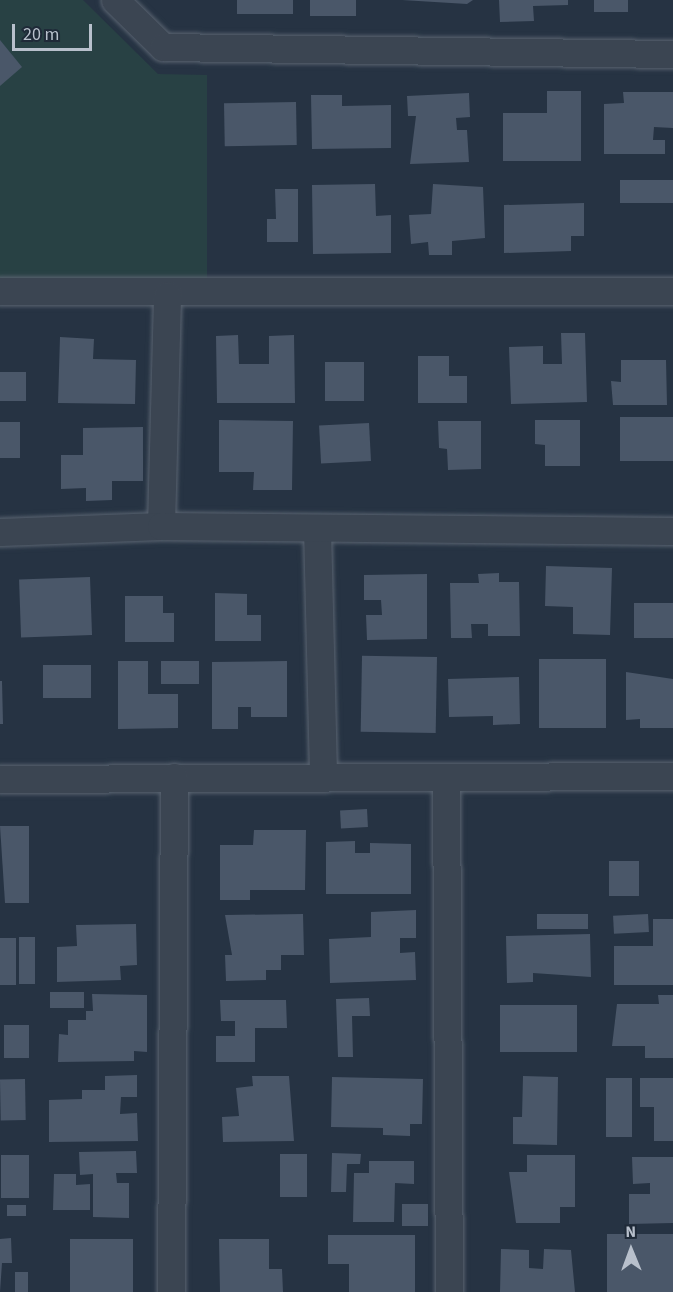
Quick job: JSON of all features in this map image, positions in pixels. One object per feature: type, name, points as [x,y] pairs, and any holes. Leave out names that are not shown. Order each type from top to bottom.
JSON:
[{"type":"street","points":[[115,0],[163,47],[673,54]]},
{"type":"street","points":[[0,291],[167,295],[673,291]]},
{"type":"street","points":[[161,526],[167,295]]},
{"type":"street","points":[[0,532],[161,526],[673,531]]},
{"type":"street","points":[[317,528],[322,778]]},
{"type":"street","points":[[0,779],[673,776]]},
{"type":"street","points":[[171,1292],[174,777]]},
{"type":"street","points":[[446,778],[449,1292]]},
{"type":"green space","points":[[0,0],[83,0],[158,74],[207,75],[207,284],[0,280]]},
{"type":"building","points":[[237,0],[293,0],[293,14],[237,14]]},
{"type":"building","points":[[310,0],[356,0],[356,16],[310,16]]},
{"type":"building","points":[[402,0],[473,0],[467,4]]},
{"type":"building","points":[[499,0],[568,0],[568,5],[533,6],[534,21],[500,22]]},
{"type":"building","points":[[594,0],[628,0],[628,12],[594,12]]},
{"type":"building","points":[[0,40],[22,67],[0,86]]},
{"type":"building","points":[[547,91],[581,91],[581,161],[503,161],[503,113],[547,113]]},
{"type":"building","points":[[623,92],[673,92],[673,128],[654,127],[653,140],[665,140],[665,154],[604,154],[604,104],[624,103]]},
{"type":"building","points":[[469,93],[470,117],[456,118],[457,130],[467,130],[469,162],[410,164],[416,116],[408,116],[407,96]]},
{"type":"building","points":[[311,95],[342,95],[342,106],[391,105],[391,148],[312,149]]},
{"type":"building","points":[[296,102],[297,145],[225,146],[224,103]]},
{"type":"building","points":[[620,180],[673,180],[673,203],[620,203]]},
{"type":"building","points":[[375,184],[376,216],[391,215],[391,253],[313,254],[312,185]]},
{"type":"building","points":[[433,184],[483,187],[485,238],[452,241],[452,255],[429,255],[428,242],[411,244],[409,215],[431,214]]},
{"type":"building","points":[[275,189],[298,189],[298,242],[267,242],[267,219],[276,219]]},
{"type":"building","points":[[584,203],[584,236],[571,236],[571,251],[504,253],[504,205]]},
{"type":"building","points":[[561,333],[585,333],[587,402],[511,404],[509,347],[543,346],[543,364],[562,364]]},
{"type":"building","points":[[238,335],[239,364],[269,364],[269,336],[294,335],[295,403],[217,403],[216,336]]},
{"type":"building","points":[[60,337],[94,339],[93,359],[136,360],[135,404],[58,403]]},
{"type":"building","points":[[418,356],[449,356],[449,376],[467,376],[467,403],[418,403]]},
{"type":"building","points":[[621,360],[666,360],[667,405],[613,405],[611,381],[621,382]]},
{"type":"building","points":[[325,362],[364,362],[364,401],[325,401]]},
{"type":"building","points":[[0,372],[26,372],[26,401],[0,401]]},
{"type":"building","points":[[620,417],[673,417],[673,461],[620,461]]},
{"type":"building","points":[[219,420],[293,421],[292,490],[253,490],[254,472],[219,472]]},
{"type":"building","points":[[535,420],[580,420],[580,466],[545,466],[545,445],[535,444]]},
{"type":"building","points":[[438,421],[481,421],[481,469],[448,470],[447,449],[439,448]]},
{"type":"building","points":[[0,422],[20,422],[20,458],[0,458]]},
{"type":"building","points":[[369,423],[371,461],[321,464],[319,426]]},
{"type":"building","points":[[143,427],[143,481],[112,481],[112,500],[86,501],[86,488],[61,489],[61,455],[83,455],[83,428]]},
{"type":"building","points":[[546,566],[612,568],[610,635],[573,634],[573,607],[545,606]]},
{"type":"building","points":[[499,573],[499,582],[519,582],[520,636],[488,636],[488,624],[471,624],[472,638],[451,638],[450,583],[479,583],[478,574]]},
{"type":"building","points":[[427,574],[427,639],[367,640],[366,615],[382,615],[381,600],[364,600],[364,575]]},
{"type":"building","points":[[90,577],[92,635],[21,637],[19,579]]},
{"type":"building","points":[[215,593],[247,594],[247,615],[261,615],[261,641],[215,641]]},
{"type":"building","points":[[125,596],[163,596],[163,613],[174,613],[174,642],[125,642]]},
{"type":"building","points":[[634,603],[673,603],[673,638],[634,638]]},
{"type":"building","points":[[362,656],[437,657],[436,733],[361,732]]},
{"type":"building","points":[[539,659],[606,659],[606,728],[539,728]]},
{"type":"building","points":[[118,661],[148,661],[148,694],[178,694],[178,728],[118,729]]},
{"type":"building","points":[[161,661],[199,661],[199,684],[161,684]]},
{"type":"building","points":[[287,661],[287,717],[251,717],[251,707],[238,707],[238,729],[212,729],[212,662]]},
{"type":"building","points":[[43,665],[91,665],[91,698],[43,698]]},
{"type":"building","points":[[626,672],[673,679],[673,728],[640,728],[640,719],[626,720]]},
{"type":"building","points":[[519,677],[520,724],[493,725],[493,716],[449,717],[448,679]]},
{"type":"building","points":[[0,681],[2,681],[3,724],[0,724]]},
{"type":"building","points":[[367,809],[368,827],[341,828],[340,810]]},
{"type":"building","points":[[0,826],[29,826],[29,903],[5,903]]},
{"type":"building","points":[[254,830],[306,830],[305,890],[250,890],[250,900],[220,900],[220,845],[253,845]]},
{"type":"building","points":[[355,841],[355,853],[370,853],[370,843],[411,844],[411,894],[326,894],[326,842]]},
{"type":"building","points":[[609,861],[639,861],[639,896],[609,896]]},
{"type":"building","points":[[416,910],[416,938],[400,938],[400,953],[415,952],[416,980],[330,983],[329,939],[371,937],[371,912]]},
{"type":"building","points":[[303,914],[304,955],[281,955],[281,970],[266,970],[266,980],[226,981],[225,955],[232,955],[225,915]]},
{"type":"building","points":[[537,914],[588,914],[588,929],[537,929]]},
{"type":"building","points":[[648,914],[649,932],[614,934],[613,916]]},
{"type":"building","points":[[653,919],[673,919],[673,985],[614,985],[614,946],[653,946]]},
{"type":"building","points":[[136,924],[137,965],[120,966],[121,980],[57,982],[57,947],[77,946],[76,925]]},
{"type":"building","points":[[590,934],[591,977],[533,973],[533,982],[507,983],[506,936]]},
{"type":"building","points":[[19,937],[35,937],[35,984],[19,984]]},
{"type":"building","points":[[0,938],[16,938],[16,985],[0,985]]},
{"type":"building","points":[[50,992],[84,992],[84,1008],[50,1008]]},
{"type":"building","points":[[92,994],[147,995],[147,1052],[134,1051],[134,1061],[58,1062],[59,1034],[68,1035],[68,1020],[86,1020],[86,1011],[93,1011]]},
{"type":"building","points":[[658,995],[673,995],[673,1058],[645,1058],[645,1046],[612,1046],[617,1004],[659,1004]]},
{"type":"building","points":[[369,998],[370,1016],[352,1016],[353,1057],[338,1057],[336,999]]},
{"type":"building","points":[[220,1000],[286,1000],[287,1028],[255,1028],[255,1062],[216,1062],[216,1036],[235,1036],[235,1021],[221,1021]]},
{"type":"building","points":[[500,1005],[577,1005],[577,1052],[500,1052]]},
{"type":"building","points":[[4,1025],[29,1025],[29,1058],[4,1058]]},
{"type":"building","points":[[137,1075],[137,1097],[121,1097],[120,1114],[137,1113],[138,1141],[49,1142],[49,1100],[82,1099],[82,1090],[105,1090],[105,1076]]},
{"type":"building","points":[[252,1076],[289,1076],[294,1141],[223,1142],[222,1117],[239,1116],[236,1088],[253,1086]]},
{"type":"building","points":[[523,1076],[558,1077],[557,1145],[513,1144],[513,1117],[522,1117]]},
{"type":"building","points":[[332,1077],[423,1079],[422,1124],[410,1124],[410,1136],[383,1135],[383,1128],[331,1127]]},
{"type":"building","points":[[606,1078],[632,1078],[632,1137],[606,1137]]},
{"type":"building","points":[[640,1078],[673,1078],[673,1141],[654,1141],[654,1107],[640,1107]]},
{"type":"building","points":[[0,1079],[25,1079],[26,1120],[1,1120]]},
{"type":"building","points":[[136,1151],[137,1173],[116,1173],[117,1183],[129,1183],[129,1218],[93,1217],[93,1174],[80,1175],[79,1152]]},
{"type":"building","points":[[332,1153],[361,1154],[360,1164],[347,1164],[346,1192],[331,1192]]},
{"type":"building","points":[[280,1154],[307,1154],[307,1197],[280,1197]]},
{"type":"building","points":[[1,1155],[29,1155],[29,1198],[1,1198]]},
{"type":"building","points":[[527,1155],[575,1155],[575,1207],[560,1207],[560,1223],[516,1223],[509,1172],[527,1172]]},
{"type":"building","points":[[632,1157],[673,1157],[673,1223],[629,1224],[629,1194],[650,1194],[650,1183],[633,1184]]},
{"type":"building","points":[[369,1161],[414,1161],[414,1184],[395,1183],[394,1222],[353,1222],[354,1173],[369,1173]]},
{"type":"building","points":[[54,1174],[76,1174],[76,1185],[90,1184],[90,1210],[53,1210]]},
{"type":"building","points":[[402,1204],[428,1204],[428,1226],[402,1226]]},
{"type":"building","points":[[7,1205],[26,1205],[26,1216],[7,1216]]},
{"type":"building","points":[[607,1234],[673,1234],[673,1292],[607,1292]]},
{"type":"building","points":[[328,1235],[415,1235],[415,1292],[349,1292],[349,1264],[328,1264]]},
{"type":"building","points":[[11,1238],[12,1263],[2,1263],[0,1292],[0,1239]]},
{"type":"building","points":[[70,1239],[133,1239],[133,1292],[70,1292]]},
{"type":"building","points":[[219,1239],[269,1239],[269,1269],[282,1269],[283,1292],[220,1292]]},
{"type":"building","points":[[501,1249],[529,1250],[529,1268],[543,1269],[544,1249],[571,1250],[575,1292],[500,1292]]},
{"type":"building","points":[[15,1272],[28,1272],[28,1292],[15,1292]]}]
